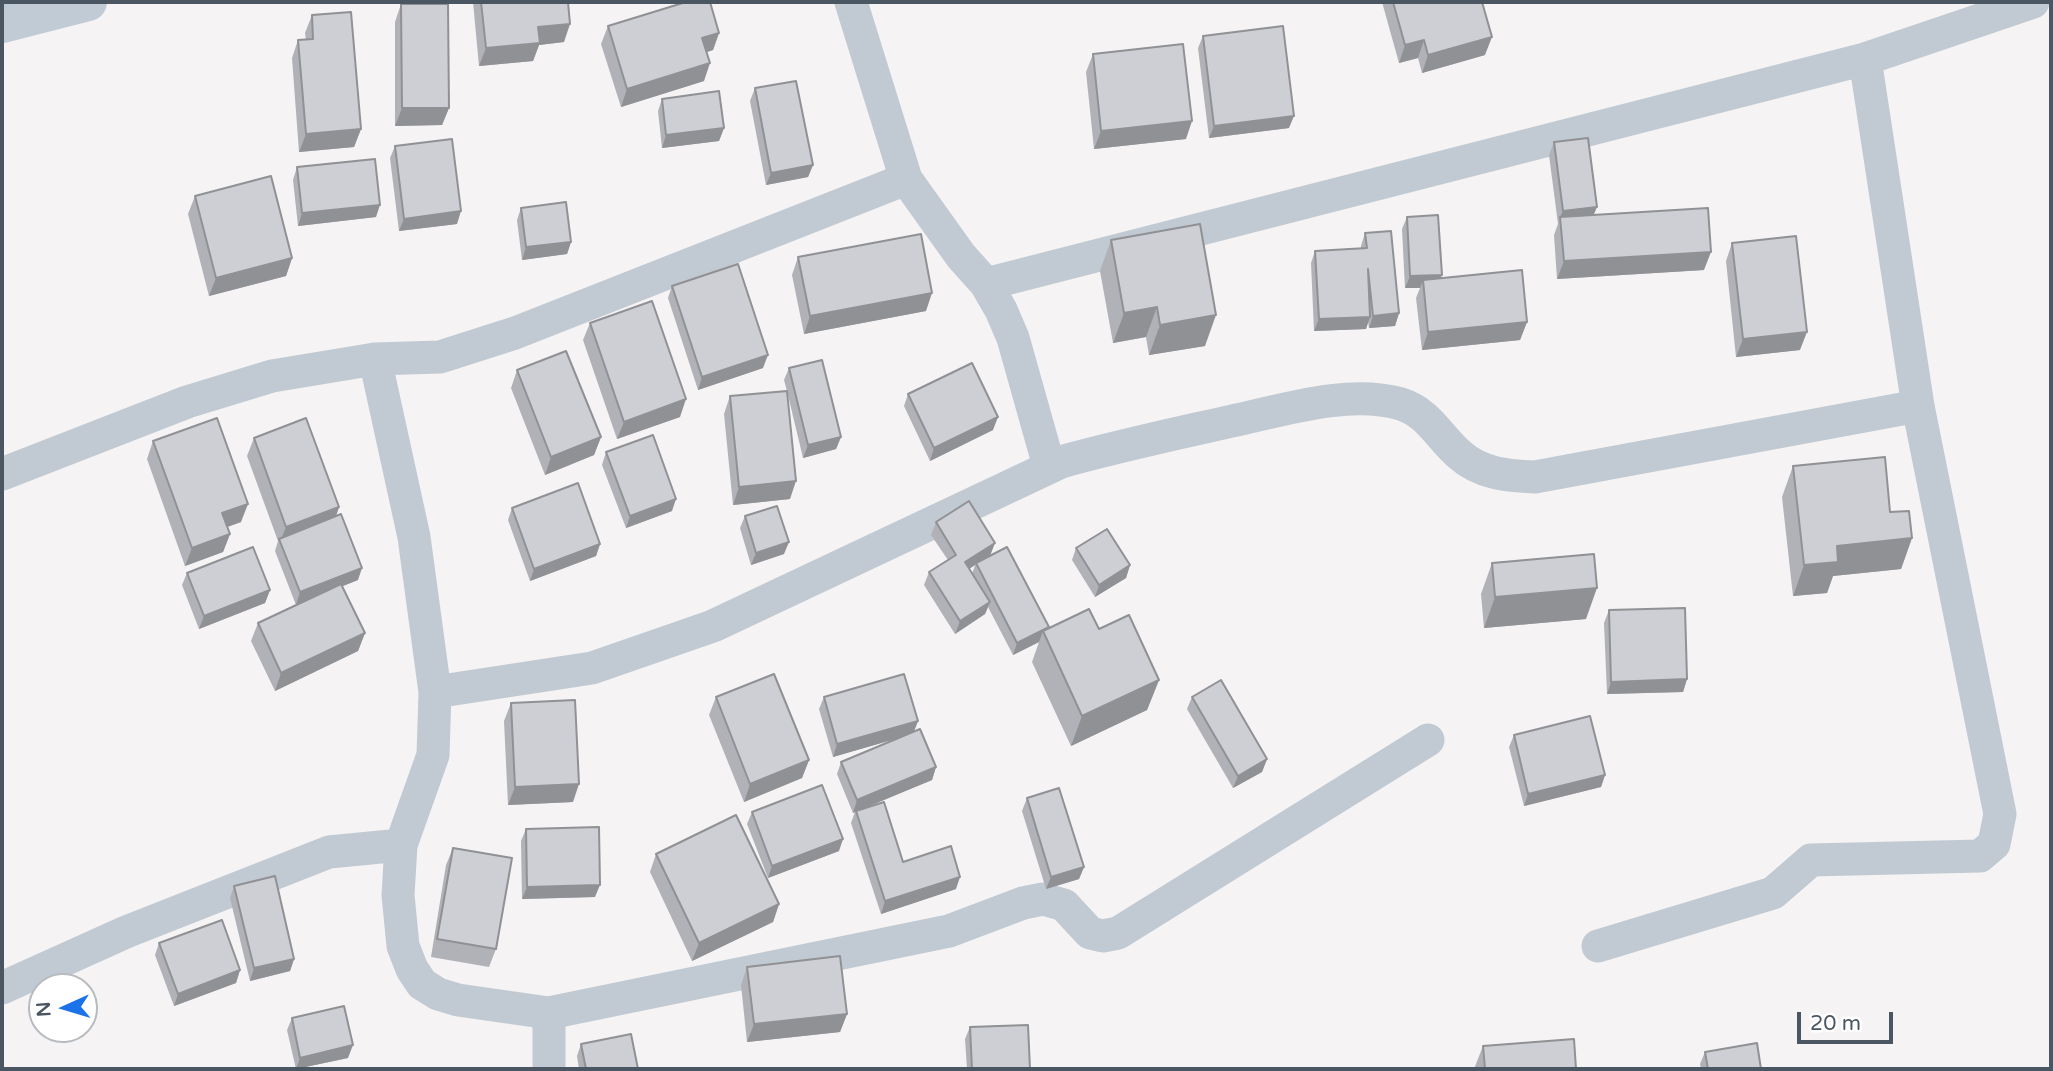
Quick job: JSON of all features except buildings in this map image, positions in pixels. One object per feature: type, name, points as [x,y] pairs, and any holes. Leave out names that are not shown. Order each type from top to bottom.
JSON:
[{"type":"main road","points":[[2,24],[88,2]]},
{"type":"street","points":[[851,2],[906,179],[961,256],[986,284],[1013,338],[1049,466]]},
{"type":"street","points":[[986,284],[1865,59],[2033,2]]},
{"type":"street","points":[[1598,946],[1773,894],[1811,860],[1980,856],[1994,844],[2000,814],[1918,406],[1865,59]]},
{"type":"street","points":[[2,474],[187,402],[272,376],[375,359],[440,357],[514,333],[906,179]]},
{"type":"street","points":[[375,359],[414,537],[435,692],[433,755],[401,845],[398,895],[400,930],[412,969],[422,984],[438,994],[458,1000],[549,1013],[949,931],[1023,903],[1043,899],[1064,905],[1090,933],[1103,936],[1118,933],[1428,740]]},
{"type":"street","points":[[435,692],[592,668],[713,626],[1049,466],[1135,442],[1339,401],[1399,404],[1423,413],[1462,457],[1482,468],[1505,475],[1535,477],[1918,406]]},
{"type":"street","points":[[2,988],[126,932],[328,852],[401,845]]},
{"type":"street","points":[[549,1013],[549,1069]]}]
